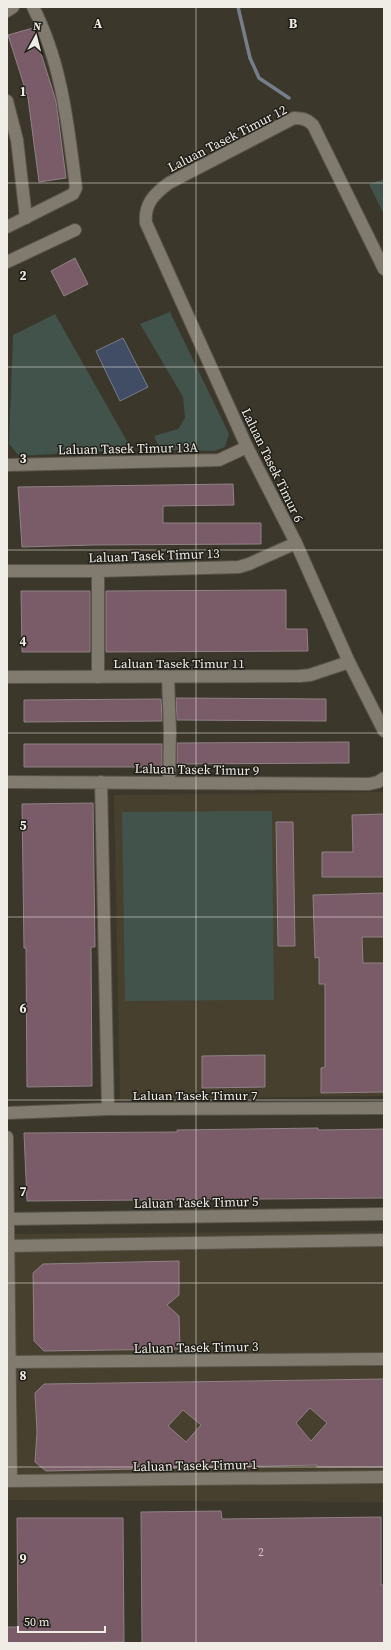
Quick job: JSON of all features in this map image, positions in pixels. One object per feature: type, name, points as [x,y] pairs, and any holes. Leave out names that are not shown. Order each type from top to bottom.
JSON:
[{"type":"street","points":[[7,11],[12,7]]},
{"type":"street","points":[[7,227],[73,194],[76,188],[62,88],[45,30],[33,7]]},
{"type":"street","points":[[7,101],[17,140],[26,218]]},
{"type":"street","name":"Laluan Tasek Timur 12","points":[[146,208],[158,191],[169,184],[294,118],[302,118],[307,120],[312,125],[384,269]]},
{"type":"street","name":"Laluan Tasek Timur 6","points":[[146,208],[146,223],[247,446],[296,543],[349,662],[383,727]]},
{"type":"street","points":[[7,262],[75,230]]},
{"type":"street","name":"Laluan Tasek Timur 13A","points":[[7,465],[219,460],[247,446]]},
{"type":"street","name":"Laluan Tasek Timur 13","points":[[7,571],[98,571],[239,567],[296,543]]},
{"type":"street","points":[[98,571],[98,677]]},
{"type":"street","name":"Laluan Tasek Timur 11","points":[[7,677],[300,676],[310,675],[349,662]]},
{"type":"street","points":[[168,676],[170,732],[169,783]]},
{"type":"street","name":"Laluan Tasek Timur 9","points":[[7,782],[369,784],[378,782],[384,778]]},
{"type":"street","points":[[100,782],[108,1109]]},
{"type":"street","name":"Laluan Tasek Timur 7","points":[[7,1113],[108,1109],[384,1108]]},
{"type":"street","points":[[7,1137],[9,1481]]},
{"type":"street","name":"Laluan Tasek Timur 5","points":[[8,1219],[384,1214]]},
{"type":"street","points":[[7,1246],[384,1240]]},
{"type":"street","name":"Laluan Tasek Timur 3","points":[[9,1362],[384,1359]]},
{"type":"street","name":"Laluan Tasek Timur 1","points":[[9,1481],[384,1478]]},
{"type":"shaded area","points":[[384,792],[384,1096],[120,1099],[114,795]]},
{"type":"shaded area","points":[[384,1231],[384,1502],[7,1500],[7,1234]]},
{"type":"green space","points":[[384,179],[384,215],[369,184]]},
{"type":"green space","points":[[170,312],[229,434],[225,447],[214,451],[160,450],[154,436],[178,429],[185,418],[183,397],[140,324]]},
{"type":"green space","points":[[55,314],[132,450],[19,456],[9,444],[13,335]]},
{"type":"green space","points":[[272,811],[274,1000],[125,1001],[122,812]]},
{"type":"water","points":[[123,338],[148,387],[120,401],[96,351]]},
{"type":"building","points":[[33,28],[56,101],[66,178],[39,182],[28,98],[8,35]]},
{"type":"building","points":[[75,258],[88,284],[64,296],[51,271]]},
{"type":"building","points":[[233,484],[234,505],[163,506],[163,523],[261,523],[261,544],[22,547],[18,487]]},
{"type":"building","points":[[286,590],[286,629],[307,629],[308,651],[106,652],[106,591]]},
{"type":"building","points":[[21,591],[90,591],[90,652],[22,652]]},
{"type":"building","points":[[176,698],[326,699],[326,721],[177,720]]},
{"type":"building","points":[[161,699],[162,721],[24,722],[24,700]]},
{"type":"building","points":[[349,742],[349,763],[177,764],[177,743]]},
{"type":"building","points":[[24,744],[162,744],[162,767],[24,767]]},
{"type":"building","points":[[93,803],[95,947],[91,947],[92,1086],[27,1087],[26,948],[24,948],[22,804]]},
{"type":"building","points":[[384,814],[384,877],[322,877],[322,852],[353,852],[352,815]]},
{"type":"building","points":[[276,822],[293,822],[295,946],[278,946]]},
{"type":"building","points":[[384,893],[384,937],[362,937],[363,963],[384,963],[384,1092],[321,1093],[321,1068],[325,1067],[325,984],[319,984],[319,957],[315,958],[313,895]]},
{"type":"building","points":[[265,1055],[265,1087],[202,1088],[202,1056]]},
{"type":"building","points":[[318,1128],[318,1130],[384,1129],[384,1198],[27,1201],[24,1133],[177,1132],[177,1130]]},
{"type":"building","points":[[179,1261],[179,1295],[167,1305],[179,1316],[180,1349],[44,1351],[34,1341],[33,1273],[43,1264]]},
{"type":"building","points":[[384,1379],[384,1467],[317,1467],[317,1465],[46,1471],[35,1462],[37,1432],[35,1393],[44,1384]],"holes":[[[310,1408],[327,1423],[311,1441],[296,1423]],[[183,1410],[201,1425],[186,1442],[168,1426]]]},
{"type":"building","points":[[221,1511],[222,1519],[381,1517],[381,1585],[384,1585],[384,1643],[142,1643],[141,1512]]},
{"type":"building","points":[[17,1518],[123,1518],[124,1642],[7,1643],[7,1627],[18,1627]]},
{"type":"waterway","points":[[238,7],[250,58],[259,78],[289,98]]}]
